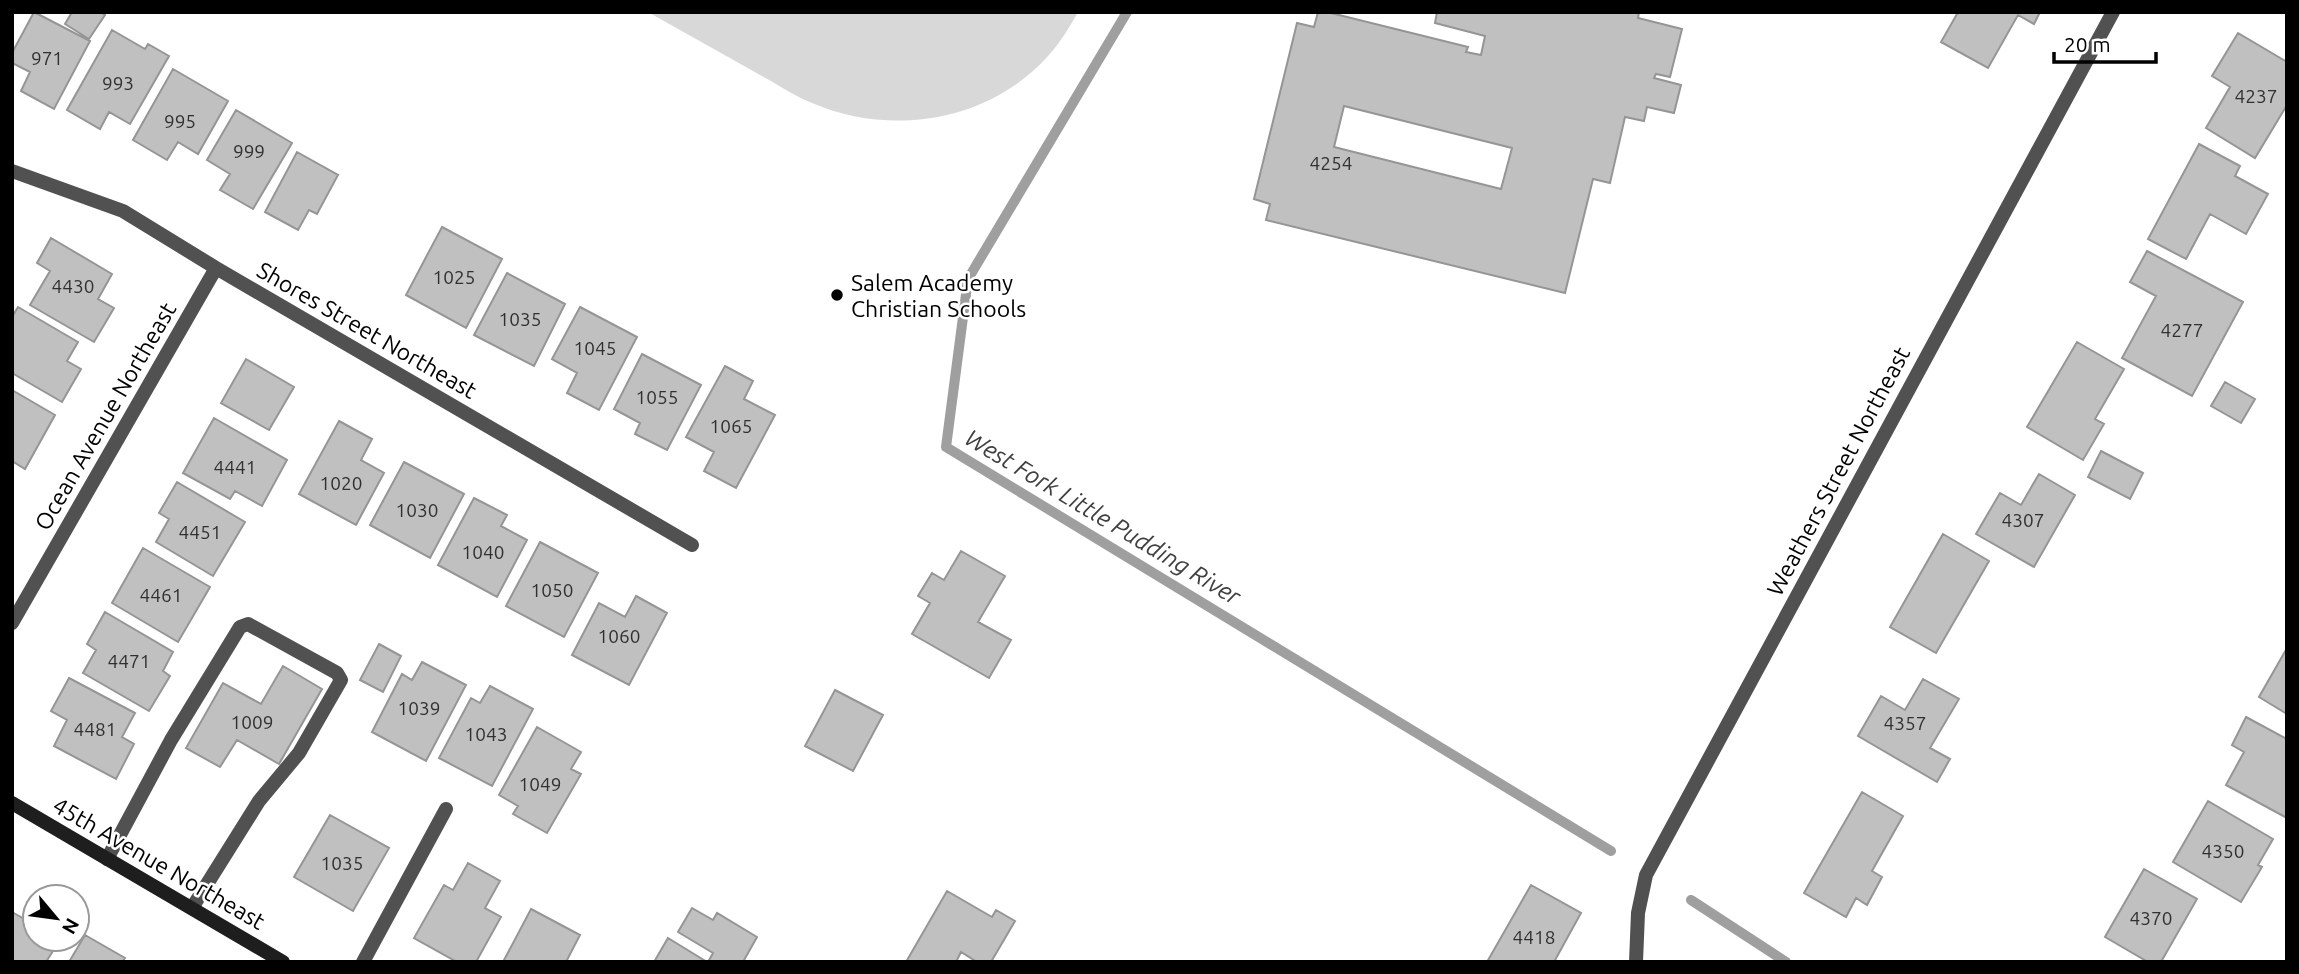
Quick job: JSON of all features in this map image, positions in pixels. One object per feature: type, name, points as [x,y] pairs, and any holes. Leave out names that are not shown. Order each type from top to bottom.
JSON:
[{"type":"street","name":"Weathers Street Northeast","points":[[1636,962],[1638,913],[1646,874],[2113,12]]},
{"type":"street","name":"Shores Street Northeast","points":[[12,171],[123,211],[692,545]]},
{"type":"street","name":"Ocean Avenue Northeast","points":[[12,623],[216,268]]},
{"type":"street","points":[[107,859],[171,740],[240,627],[248,624],[337,673],[341,680],[299,753],[260,801],[192,908]]},
{"type":"street","name":"45th Avenue Northeast","points":[[12,803],[283,962]]},
{"type":"street","points":[[363,962],[446,809]]},
{"type":"shaded area","points":[[648,12],[1078,12],[1048,56],[1024,78],[997,96],[968,109],[938,117],[906,120],[874,119],[842,113],[812,103]]},
{"type":"building","points":[[34,12],[90,41],[54,109],[21,91],[30,72],[12,63],[12,53]]},
{"type":"building","points":[[72,12],[101,12],[105,15],[89,39],[65,24]]},
{"type":"building","points":[[1318,12],[1327,12],[1468,47],[1466,52],[1481,55],[1485,36],[1435,23],[1437,12],[1639,12],[1638,18],[1682,29],[1670,77],[1656,74],[1654,78],[1681,85],[1674,113],[1647,107],[1644,121],[1625,117],[1610,183],[1593,179],[1565,293],[1266,220],[1270,204],[1254,199],[1297,23],[1314,27]],"holes":[[[1344,106],[1512,148],[1501,189],[1334,147]]]},
{"type":"building","points":[[1955,12],[2040,12],[2034,24],[2018,15],[1988,68],[1941,42],[1957,14]]},
{"type":"building","points":[[112,30],[145,49],[148,44],[169,56],[130,124],[109,112],[100,129],[67,110]]},
{"type":"building","points":[[2238,33],[2287,62],[2287,105],[2255,158],[2206,128],[2230,87],[2212,76]]},
{"type":"building","points":[[173,69],[228,101],[198,154],[178,142],[167,160],[133,140]]},
{"type":"building","points":[[236,110],[292,143],[253,209],[220,190],[230,174],[207,160]]},
{"type":"building","points":[[2199,144],[2240,166],[2235,176],[2268,194],[2246,234],[2210,214],[2186,259],[2148,239]]},
{"type":"building","points":[[297,152],[338,175],[317,214],[309,210],[298,230],[265,212]]},
{"type":"building","points":[[442,227],[502,259],[466,328],[406,295]]},
{"type":"building","points":[[51,238],[112,274],[98,299],[114,308],[94,342],[30,305],[50,271],[37,263]]},
{"type":"building","points":[[2147,251],[2243,302],[2192,396],[2122,358],[2156,296],[2130,282]]},
{"type":"building","points":[[507,273],[565,304],[534,366],[474,335]]},
{"type":"building","points":[[18,307],[78,342],[67,361],[81,369],[62,402],[12,373],[12,317]]},
{"type":"building","points":[[580,307],[637,337],[599,410],[567,393],[577,373],[552,359]]},
{"type":"building","points":[[2077,342],[2124,369],[2095,419],[2104,424],[2083,460],[2027,427]]},
{"type":"building","points":[[642,354],[701,385],[667,450],[635,434],[640,423],[614,409]]},
{"type":"building","points":[[246,359],[294,387],[269,430],[221,403]]},
{"type":"building","points":[[725,366],[753,381],[744,399],[775,415],[736,488],[704,471],[714,452],[686,437]]},
{"type":"building","points":[[2225,382],[2255,399],[2241,423],[2211,406]]},
{"type":"building","points":[[12,390],[55,415],[25,469],[12,461]]},
{"type":"building","points":[[214,418],[287,460],[262,506],[235,491],[230,499],[183,473]]},
{"type":"building","points":[[339,421],[372,439],[361,460],[384,473],[356,525],[299,494]]},
{"type":"building","points":[[2101,451],[2143,473],[2130,499],[2088,477]]},
{"type":"building","points":[[404,462],[464,494],[430,558],[370,525]]},
{"type":"building","points":[[2039,474],[2075,495],[2034,567],[1976,534],[2000,493],[2021,505]]},
{"type":"building","points":[[177,482],[245,522],[213,576],[156,542],[169,519],[159,513]]},
{"type":"building","points":[[474,498],[507,515],[501,526],[527,540],[497,597],[438,565]]},
{"type":"building","points":[[1943,534],[1989,561],[1936,653],[1890,627]]},
{"type":"building","points":[[540,542],[598,573],[564,637],[506,606]]},
{"type":"building","points":[[143,548],[210,587],[178,642],[112,603]]},
{"type":"building","points":[[961,551],[1005,576],[978,622],[1011,640],[989,678],[912,634],[930,603],[918,596],[932,573],[944,580]]},
{"type":"building","points":[[636,596],[667,613],[629,685],[572,655],[599,603],[625,617]]},
{"type":"building","points":[[105,612],[173,652],[163,671],[170,676],[149,711],[83,673],[96,650],[87,644]]},
{"type":"building","points":[[379,644],[401,656],[383,692],[360,680]]},
{"type":"building","points":[[2287,648],[2287,714],[2259,697]]},
{"type":"building","points":[[422,662],[466,685],[426,761],[372,732],[402,674],[412,680]]},
{"type":"building","points":[[283,666],[322,689],[279,764],[237,740],[220,767],[186,748],[223,683],[261,704]]},
{"type":"building","points":[[69,678],[135,713],[122,737],[134,744],[116,779],[54,746],[67,720],[51,711]]},
{"type":"building","points":[[1923,679],[1959,699],[1930,748],[1950,759],[1937,782],[1858,736],[1881,696],[1905,710]]},
{"type":"building","points":[[490,686],[533,709],[492,786],[439,758],[471,698],[480,703]]},
{"type":"building","points":[[835,690],[883,715],[853,771],[805,746]]},
{"type":"building","points":[[2246,717],[2287,739],[2287,818],[2226,785],[2244,752],[2232,745]]},
{"type":"building","points":[[537,727],[581,752],[571,769],[581,774],[547,833],[513,814],[518,806],[499,795]]},
{"type":"building","points":[[1862,792],[1903,816],[1872,871],[1882,877],[1867,905],[1856,898],[1846,917],[1804,893]]},
{"type":"building","points":[[2208,801],[2273,839],[2258,865],[2262,867],[2241,902],[2173,862]]},
{"type":"building","points":[[330,815],[389,848],[353,911],[294,877]]},
{"type":"building","points":[[468,863],[500,881],[485,908],[501,917],[476,962],[457,962],[414,938],[444,885],[453,890]]},
{"type":"building","points":[[2144,869],[2197,899],[2161,962],[2148,962],[2105,937]]},
{"type":"building","points":[[1531,885],[1581,913],[1554,962],[1487,962]]},
{"type":"building","points":[[947,891],[992,917],[996,910],[1015,921],[991,962],[977,962],[961,952],[956,962],[906,962]]},
{"type":"building","points":[[692,908],[713,920],[717,913],[757,937],[743,962],[708,962],[713,953],[678,932]]},
{"type":"building","points":[[531,909],[580,935],[566,962],[503,962]]},
{"type":"building","points":[[12,912],[21,917],[21,953],[52,953],[46,962],[12,962]]},
{"type":"building","points":[[91,938],[125,958],[122,962],[69,962],[74,953],[91,953]]},
{"type":"building","points":[[668,938],[707,962],[654,962]]},
{"type":"waterway","name":"West Fork Little Pudding River","points":[[1127,12],[968,279],[946,447],[1611,851]]},
{"type":"waterway","name":"West Fork Little Pudding River","points":[[1691,900],[1786,962]]},
{"type":"place","name":"Salem Academy Christian Schools","points":[[837,295]]}]
